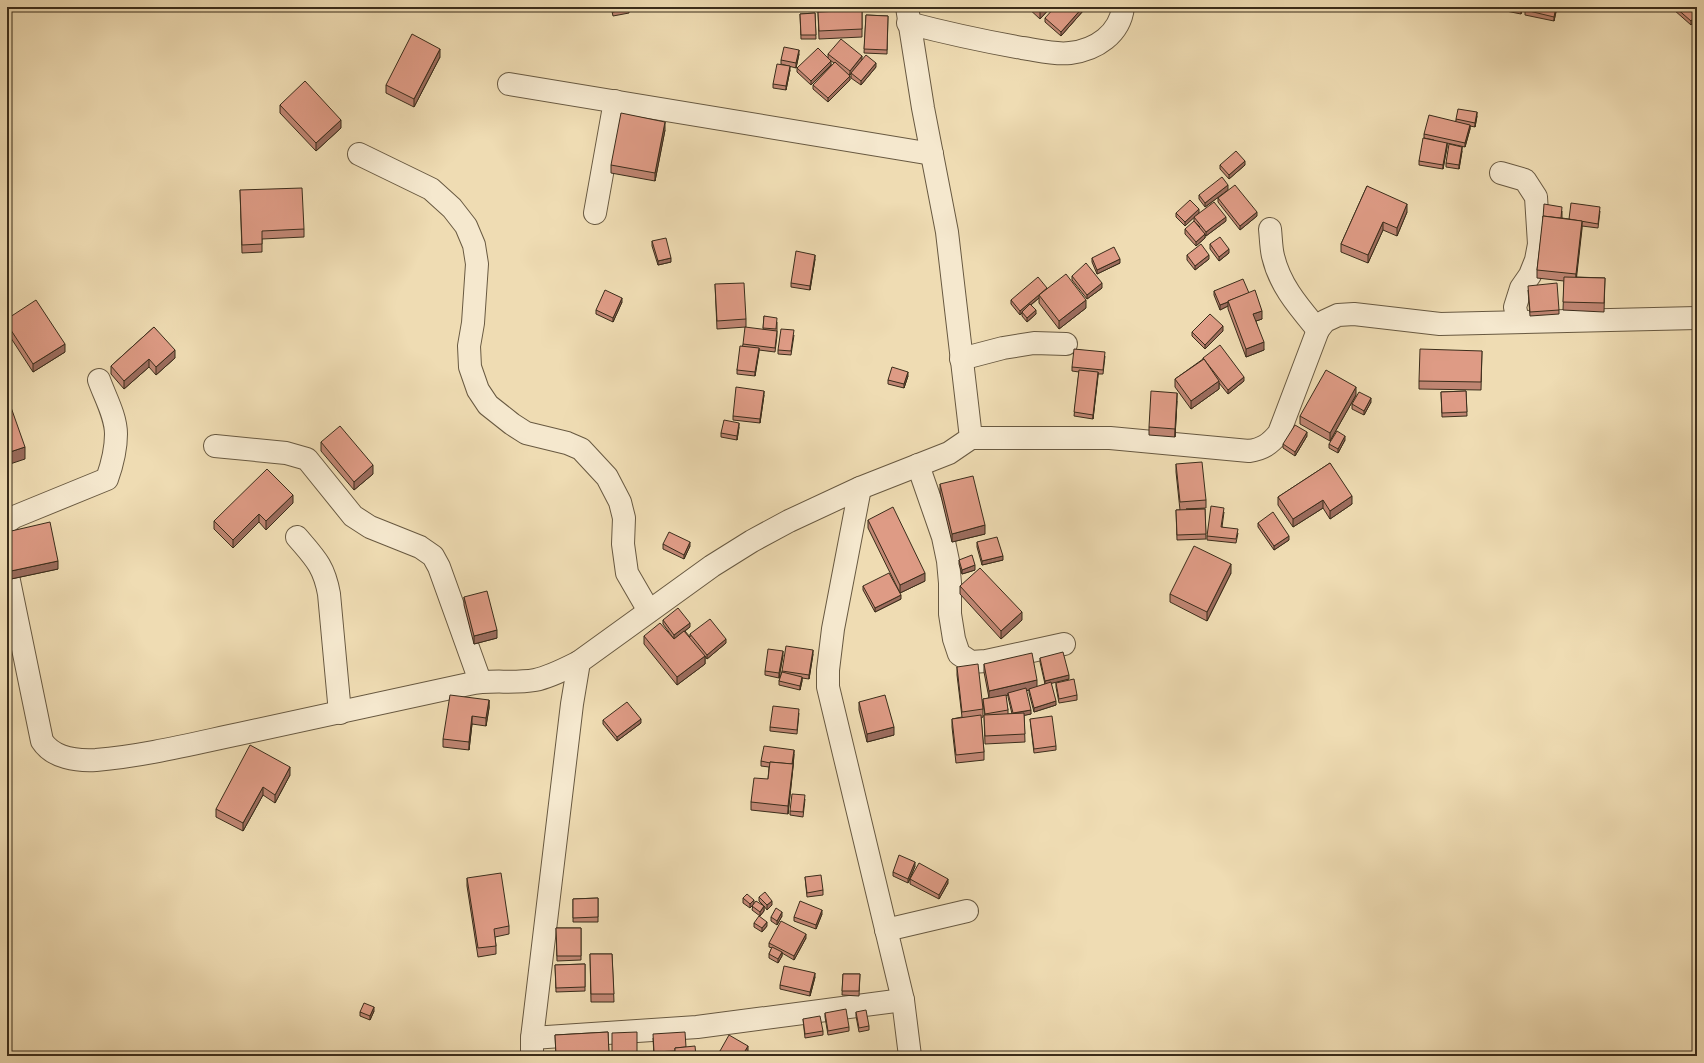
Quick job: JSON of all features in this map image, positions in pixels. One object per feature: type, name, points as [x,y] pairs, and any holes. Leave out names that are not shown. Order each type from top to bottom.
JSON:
[{"type":"street","points":[[907,15],[973,39],[1052,53],[1069,53],[1085,50],[1111,34],[1122,17],[1123,7]]},
{"type":"street","points":[[907,15],[947,232],[971,438]]},
{"type":"street","points":[[509,84],[932,154]]},
{"type":"street","points":[[595,213],[615,101]]},
{"type":"street","points":[[359,154],[431,189],[452,208],[466,226],[474,245],[477,264],[473,323],[469,346],[470,366],[478,390],[488,404],[512,424],[526,433],[567,443],[580,448],[607,477],[620,502],[624,518],[623,544],[627,573],[648,611]]},
{"type":"street","points":[[1501,173],[1525,180],[1536,197],[1539,244],[1536,260],[1530,275],[1521,288],[1516,307],[1518,321]]},
{"type":"street","points":[[1270,229],[1273,256],[1280,278],[1287,291],[1318,330]]},
{"type":"street","points":[[7,571],[42,741],[47,748],[52,753],[72,759],[95,760],[147,753],[340,713],[480,681],[534,680],[552,675],[579,662],[712,566],[752,541],[789,521],[860,488],[949,453],[971,438],[1110,438],[1249,451],[1260,450],[1272,442],[1279,433],[1318,330],[1325,321],[1338,315],[1354,314],[1440,324],[1697,318]]},
{"type":"street","points":[[961,359],[1003,348],[1034,343],[1066,344]]},
{"type":"street","points":[[7,522],[108,480],[113,461],[116,434],[114,421],[99,380]]},
{"type":"street","points":[[215,446],[286,453],[307,459],[353,516],[370,527],[420,547],[433,556],[439,567],[480,681]]},
{"type":"street","points":[[918,465],[942,537],[948,562],[950,614],[954,639],[959,654],[971,662],[986,661],[1064,644]]},
{"type":"street","points":[[860,488],[833,629],[828,670],[828,686],[903,1000],[910,1056]]},
{"type":"street","points":[[297,537],[318,560],[326,577],[329,594],[340,713]]},
{"type":"street","points":[[579,662],[572,704],[532,1047],[903,1000]]},
{"type":"street","points":[[886,930],[967,911]]},
{"type":"building","points":[[612,7],[629,7],[629,8],[613,12]]},
{"type":"building","points":[[1036,7],[1044,7],[1040,11]]},
{"type":"building","points":[[1055,7],[1083,7],[1061,32],[1045,18]]},
{"type":"building","points":[[1508,7],[1522,7],[1521,10]]},
{"type":"building","points":[[1525,7],[1556,7],[1554,17],[1525,10]]},
{"type":"building","points":[[1675,7],[1697,7],[1697,14],[1691,21]]},
{"type":"building","points":[[862,10],[862,29],[819,31],[818,12]]},
{"type":"building","points":[[815,13],[816,35],[801,35],[800,14]]},
{"type":"building","points":[[866,15],[888,16],[887,50],[864,49]]},
{"type":"building","points":[[412,34],[440,49],[414,99],[386,85]]},
{"type":"building","points":[[841,39],[862,56],[850,71],[828,54]]},
{"type":"building","points":[[784,47],[799,50],[796,63],[781,60]]},
{"type":"building","points":[[818,48],[831,61],[811,81],[797,68]]},
{"type":"building","points":[[866,55],[876,63],[861,81],[851,73]]},
{"type":"building","points":[[835,62],[850,76],[828,98],[813,85]]},
{"type":"building","points":[[777,64],[790,66],[786,86],[773,84]]},
{"type":"building","points":[[305,81],[341,120],[316,143],[280,105]]},
{"type":"building","points":[[1458,109],[1477,112],[1475,123],[1456,119]]},
{"type":"building","points":[[621,113],[665,122],[655,173],[611,165]]},
{"type":"building","points":[[1429,115],[1470,125],[1465,143],[1424,134]]},
{"type":"building","points":[[1423,138],[1447,143],[1443,165],[1419,161]]},
{"type":"building","points":[[1449,144],[1462,147],[1459,165],[1446,163]]},
{"type":"building","points":[[1236,151],[1245,161],[1229,175],[1220,165]]},
{"type":"building","points":[[1222,177],[1228,185],[1205,203],[1199,195]]},
{"type":"building","points":[[1235,185],[1257,212],[1240,226],[1218,198]]},
{"type":"building","points":[[1367,186],[1407,204],[1397,228],[1383,222],[1368,255],[1341,244]]},
{"type":"building","points":[[302,188],[304,229],[262,231],[262,244],[242,245],[240,190]]},
{"type":"building","points":[[1190,200],[1199,209],[1185,222],[1176,213]]},
{"type":"building","points":[[1214,202],[1226,217],[1206,232],[1194,217]]},
{"type":"building","points":[[1571,203],[1600,207],[1598,224],[1569,219]]},
{"type":"building","points":[[1544,204],[1562,207],[1561,218],[1543,216]]},
{"type":"building","points":[[1543,216],[1582,221],[1576,274],[1537,270]]},
{"type":"building","points":[[1194,221],[1205,234],[1196,242],[1185,229]]},
{"type":"building","points":[[1220,237],[1229,249],[1219,257],[1210,244]]},
{"type":"building","points":[[666,238],[671,258],[658,261],[652,241]]},
{"type":"building","points":[[1201,244],[1209,255],[1195,266],[1187,255]]},
{"type":"building","points":[[1114,247],[1120,259],[1097,270],[1092,258]]},
{"type":"building","points":[[796,251],[815,255],[810,286],[791,283]]},
{"type":"building","points":[[1086,263],[1102,283],[1087,295],[1072,276]]},
{"type":"building","points":[[1066,274],[1086,300],[1059,321],[1039,295]]},
{"type":"building","points":[[1038,277],[1047,288],[1020,311],[1011,300]]},
{"type":"building","points":[[1564,277],[1605,278],[1604,303],[1563,302]]},
{"type":"building","points":[[1243,279],[1249,293],[1220,305],[1214,291]]},
{"type":"building","points":[[1697,279],[1697,290],[1695,289]]},
{"type":"building","points":[[744,283],[746,319],[717,321],[715,284]]},
{"type":"building","points":[[1557,283],[1559,310],[1530,312],[1528,286]]},
{"type":"building","points":[[605,290],[622,298],[613,318],[596,310]]},
{"type":"building","points":[[1255,290],[1262,311],[1253,314],[1264,342],[1246,349],[1228,301]]},
{"type":"building","points":[[36,300],[65,344],[33,364],[7,324],[7,319]]},
{"type":"building","points":[[1030,304],[1036,310],[1027,318],[1022,312]]},
{"type":"building","points":[[1210,314],[1223,326],[1205,345],[1192,332]]},
{"type":"building","points":[[764,316],[777,318],[776,329],[763,328]]},
{"type":"building","points":[[154,327],[175,350],[156,367],[149,359],[124,381],[111,366]]},
{"type":"building","points":[[745,327],[777,331],[775,348],[743,344]]},
{"type":"building","points":[[781,329],[794,330],[791,351],[778,350]]},
{"type":"building","points":[[1220,345],[1244,377],[1228,390],[1203,358]]},
{"type":"building","points":[[740,346],[759,348],[755,372],[737,370]]},
{"type":"building","points":[[1074,349],[1105,352],[1103,370],[1072,367]]},
{"type":"building","points":[[1420,349],[1482,351],[1481,382],[1419,381]]},
{"type":"building","points":[[1204,359],[1219,381],[1191,401],[1175,379]]},
{"type":"building","points":[[892,367],[908,372],[904,384],[888,380]]},
{"type":"building","points":[[1079,370],[1098,372],[1093,415],[1074,412]]},
{"type":"building","points":[[1326,370],[1356,387],[1330,433],[1300,416]]},
{"type":"building","points":[[736,387],[764,391],[760,419],[733,416]]},
{"type":"building","points":[[1151,391],[1177,393],[1175,429],[1149,427]]},
{"type":"building","points":[[1466,391],[1467,412],[1442,413],[1441,392]]},
{"type":"building","points":[[1359,392],[1371,398],[1364,411],[1352,404]]},
{"type":"building","points":[[7,396],[25,447],[7,453]]},
{"type":"building","points":[[724,420],[739,423],[737,436],[721,433]]},
{"type":"building","points":[[1295,425],[1307,432],[1295,452],[1283,444]]},
{"type":"building","points":[[340,426],[373,465],[354,482],[321,442]]},
{"type":"building","points":[[1337,431],[1345,436],[1338,449],[1329,444]]},
{"type":"building","points":[[1202,462],[1206,500],[1180,502],[1176,464]]},
{"type":"building","points":[[1330,463],[1352,496],[1330,511],[1323,500],[1293,519],[1278,497]]},
{"type":"building","points":[[267,469],[293,495],[266,521],[259,514],[233,540],[214,521]]},
{"type":"building","points":[[973,476],[985,525],[952,534],[940,484]]},
{"type":"building","points":[[1211,506],[1224,508],[1221,527],[1238,529],[1236,539],[1207,536]]},
{"type":"building","points":[[893,507],[925,573],[900,585],[868,520]]},
{"type":"building","points":[[1205,509],[1206,534],[1177,535],[1176,510]]},
{"type":"building","points":[[1273,512],[1289,536],[1274,546],[1258,523]]},
{"type":"building","points":[[50,522],[58,561],[11,571],[7,554],[7,532]]},
{"type":"building","points":[[669,532],[690,542],[684,555],[663,544]]},
{"type":"building","points":[[997,537],[1003,556],[982,561],[977,542]]},
{"type":"building","points":[[1194,546],[1231,564],[1207,612],[1170,594]]},
{"type":"building","points":[[972,555],[975,565],[962,570],[959,560]]},
{"type":"building","points":[[980,568],[1022,612],[1001,631],[960,586]]},
{"type":"building","points":[[889,573],[901,595],[875,608],[863,586]]},
{"type":"building","points":[[487,591],[497,630],[474,636],[464,597]]},
{"type":"building","points":[[678,608],[690,623],[674,635],[663,620]]},
{"type":"building","points":[[710,619],[726,639],[707,655],[690,634]]},
{"type":"building","points":[[660,623],[674,639],[684,631],[705,656],[677,677],[644,636]]},
{"type":"building","points":[[786,646],[813,650],[809,675],[782,671]]},
{"type":"building","points":[[768,649],[783,651],[779,673],[765,671]]},
{"type":"building","points":[[1063,652],[1069,675],[1045,681],[1040,658]]},
{"type":"building","points":[[1032,653],[1037,680],[989,691],[984,664]]},
{"type":"building","points":[[978,664],[983,709],[962,712],[957,667]]},
{"type":"building","points":[[782,672],[802,677],[800,686],[779,681]]},
{"type":"building","points":[[1074,679],[1077,695],[1059,699],[1056,683]]},
{"type":"building","points":[[1051,682],[1056,701],[1034,708],[1029,689]]},
{"type":"building","points":[[1026,688],[1031,710],[1013,713],[1008,693]]},
{"type":"building","points":[[450,695],[489,700],[486,718],[472,716],[469,742],[443,739]]},
{"type":"building","points":[[885,695],[894,727],[867,734],[859,702]]},
{"type":"building","points":[[1006,695],[1008,710],[985,714],[983,699]]},
{"type":"building","points":[[627,702],[641,719],[617,737],[603,720]]},
{"type":"building","points":[[773,706],[799,709],[797,730],[770,727]]},
{"type":"building","points":[[1024,713],[1025,734],[985,736],[984,715]]},
{"type":"building","points":[[981,715],[984,752],[956,755],[952,719]]},
{"type":"building","points":[[1052,716],[1056,746],[1034,749],[1030,719]]},
{"type":"building","points":[[250,745],[290,767],[275,795],[263,787],[243,823],[216,809]]},
{"type":"building","points":[[764,746],[794,750],[792,764],[761,761]]},
{"type":"building","points":[[770,762],[793,764],[788,806],[751,802],[754,778],[768,779]]},
{"type":"building","points":[[792,794],[805,795],[803,812],[790,811]]},
{"type":"building","points":[[899,855],[915,862],[908,879],[893,872]]},
{"type":"building","points":[[919,863],[948,879],[939,895],[910,879]]},
{"type":"building","points":[[501,873],[509,926],[494,929],[496,946],[478,948],[467,878]]},
{"type":"building","points":[[821,875],[823,890],[807,893],[805,877]]},
{"type":"building","points":[[765,892],[772,901],[767,905],[759,897]]},
{"type":"building","points":[[747,894],[754,900],[750,904],[743,898]]},
{"type":"building","points":[[598,898],[598,917],[573,918],[573,899]]},
{"type":"building","points":[[756,901],[764,906],[760,912],[752,906]]},
{"type":"building","points":[[800,901],[822,910],[816,925],[794,917]]},
{"type":"building","points":[[776,908],[782,912],[777,921],[771,917]]},
{"type":"building","points":[[759,916],[767,922],[762,928],[754,923]]},
{"type":"building","points":[[781,921],[806,934],[794,956],[769,943]]},
{"type":"building","points":[[556,928],[581,928],[581,956],[557,956]]},
{"type":"building","points":[[772,947],[782,952],[778,959],[769,954]]},
{"type":"building","points":[[590,954],[612,954],[614,994],[591,994]]},
{"type":"building","points":[[585,964],[585,987],[556,988],[555,965]]},
{"type":"building","points":[[784,966],[815,973],[810,992],[780,985]]},
{"type":"building","points":[[843,974],[860,974],[859,991],[842,991]]},
{"type":"building","points":[[364,1003],[374,1007],[370,1016],[360,1012]]},
{"type":"building","points":[[846,1009],[849,1027],[828,1031],[825,1013]]},
{"type":"building","points":[[866,1010],[869,1026],[859,1028],[856,1012]]},
{"type":"building","points":[[820,1016],[823,1031],[805,1034],[803,1019]]},
{"type":"building","points":[[608,1032],[609,1053],[556,1055],[555,1035]]},
{"type":"building","points":[[637,1032],[637,1056],[612,1056],[612,1033]]},
{"type":"building","points":[[685,1032],[686,1047],[675,1048],[675,1051],[654,1052],[653,1034]]},
{"type":"building","points":[[729,1035],[748,1046],[742,1056],[729,1056],[720,1051]]},
{"type":"building","points":[[695,1046],[696,1056],[675,1056],[675,1048]]},
{"type":"building","points":[[719,1051],[729,1056],[716,1056]]},
{"type":"building","points":[[843,1052],[849,1056],[840,1056]]},
{"type":"building","points":[[607,1055],[607,1056],[580,1056]]}]
